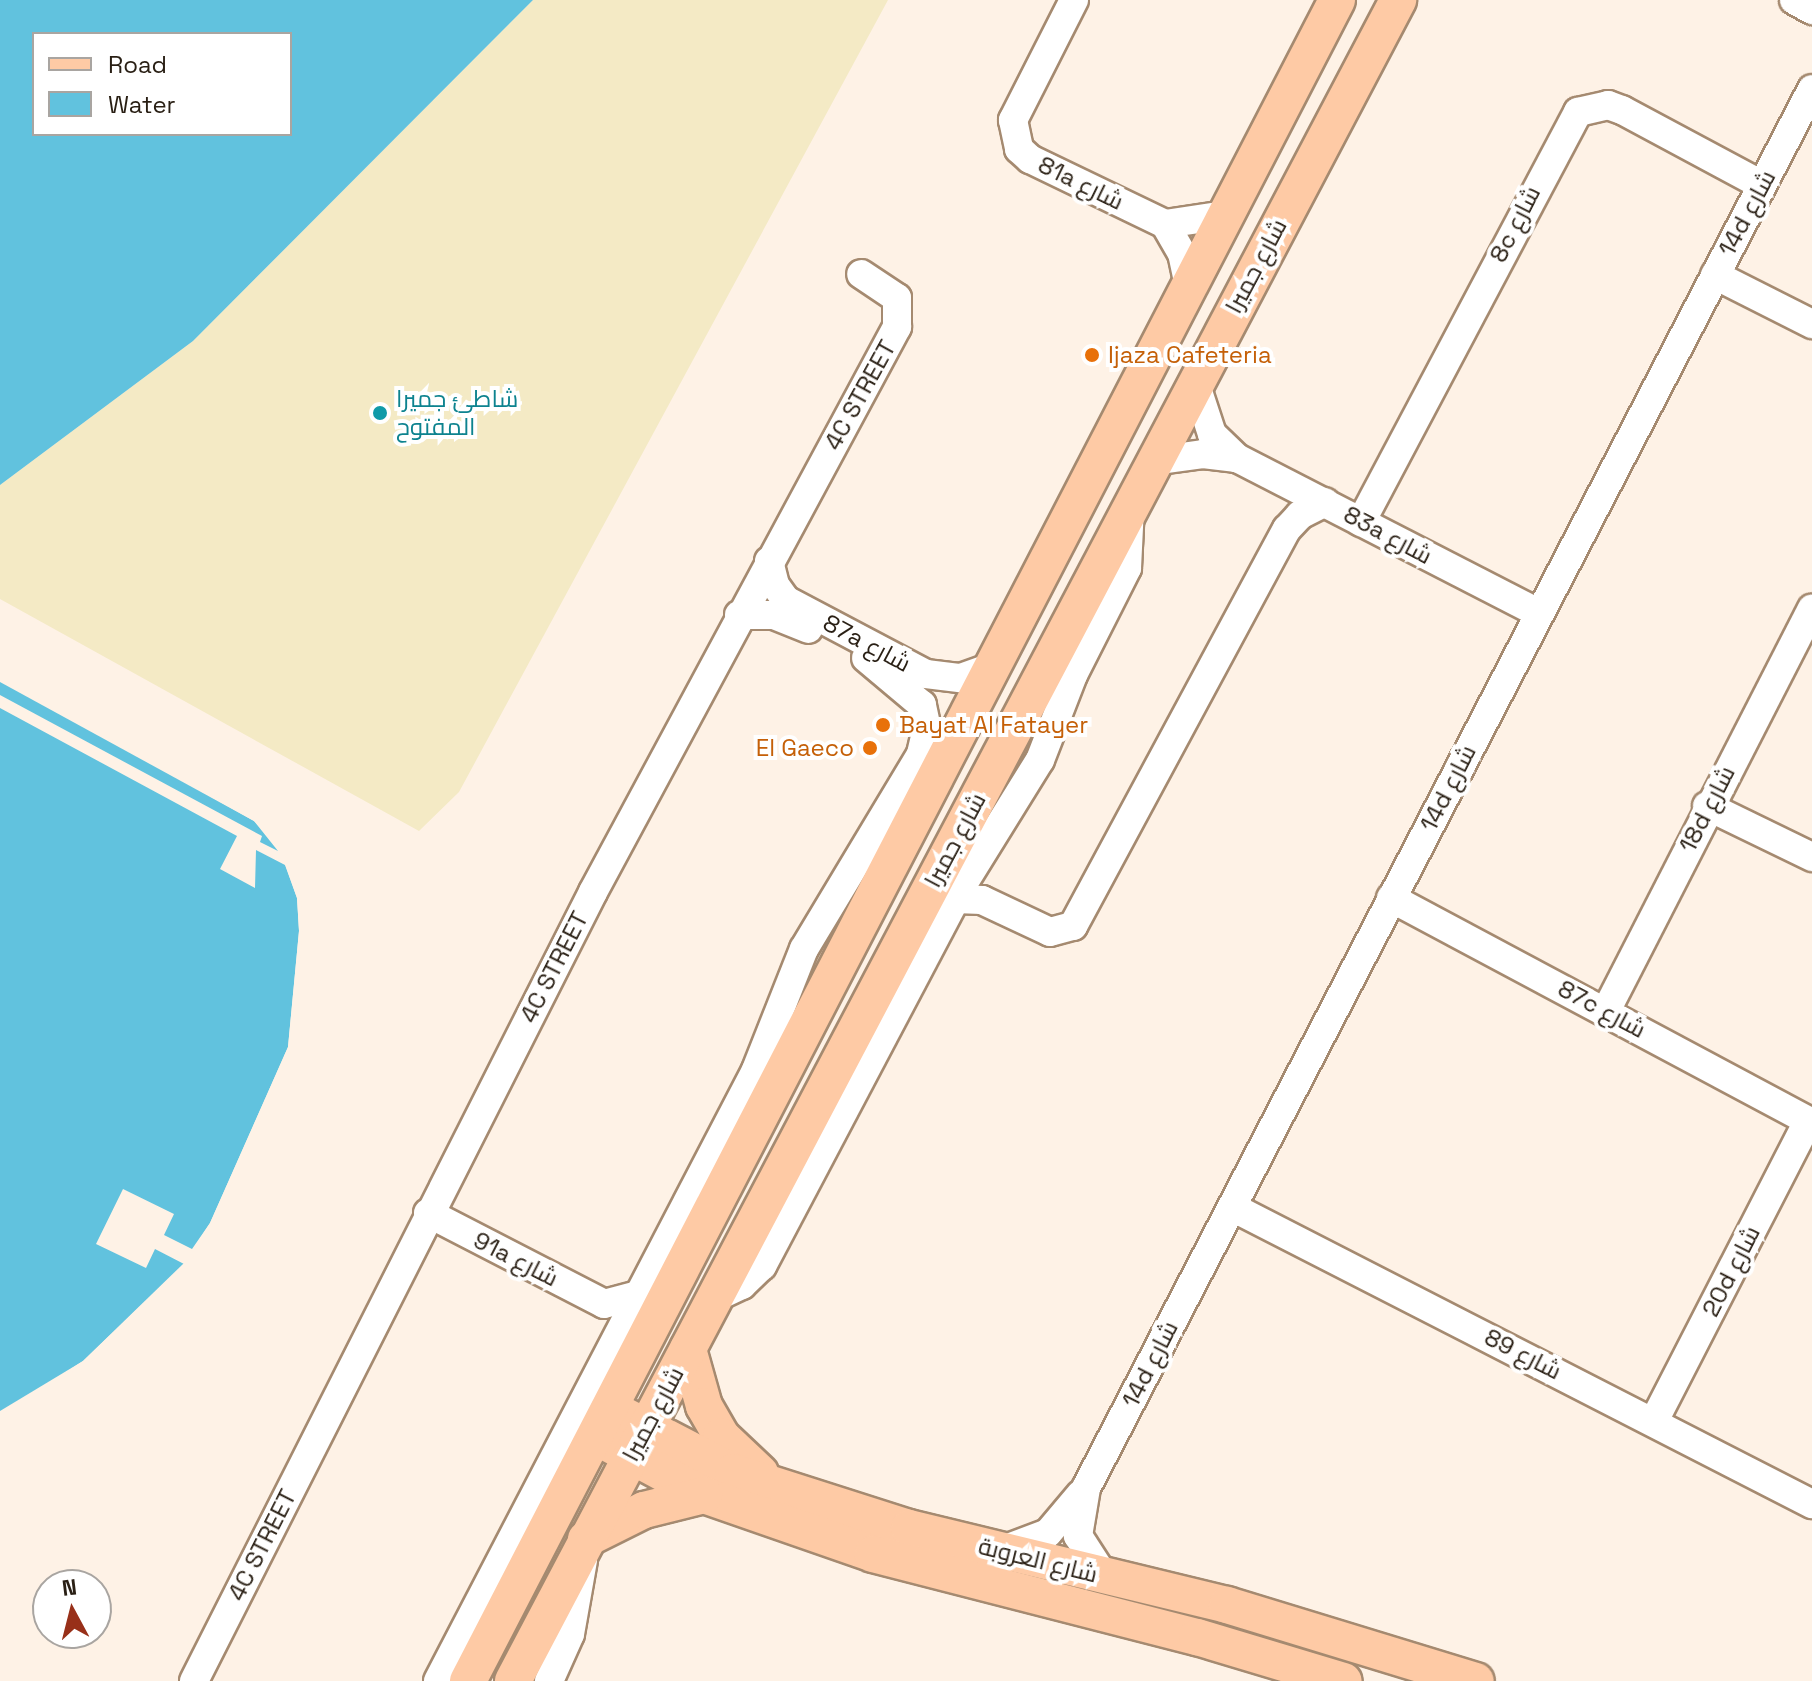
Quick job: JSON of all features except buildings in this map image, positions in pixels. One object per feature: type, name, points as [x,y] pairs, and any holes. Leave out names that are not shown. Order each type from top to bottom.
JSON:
[{"type":"main road","name":"شارع جميرا","points":[[468,1681],[603,1422],[886,843],[949,748],[1337,0]]},
{"type":"main road","name":"شارع جميرا","points":[[513,1681],[1398,0]]},
{"type":"main road","points":[[688,1349],[704,1406],[721,1436],[741,1460],[781,1488]]},
{"type":"main road","name":"شارع العروبة","points":[[603,1422],[638,1442],[704,1495],[873,1554],[1197,1637],[1344,1681]]},
{"type":"main road","name":"شارع العروبة","points":[[638,1442],[710,1461],[781,1488],[1000,1551],[1227,1605],[1476,1681]]},
{"type":"main road","points":[[586,1539],[644,1510],[704,1495]]},
{"type":"street","name":"81a شارع","points":[[1074,0],[1018,105],[1013,135],[1030,159],[1165,224]]},
{"type":"street","points":[[1794,0],[1812,10]]},
{"type":"street","name":"14d شارع","points":[[1000,1551],[1048,1533],[1086,1488],[1812,89]]},
{"type":"street","name":"8c شارع","points":[[1361,522],[1578,112],[1592,105],[1622,110],[1762,185]]},
{"type":"street","points":[[1189,285],[1182,253],[1165,224],[1226,215]]},
{"type":"street","name":"4C STREET","points":[[194,1681],[428,1213],[739,615],[900,318],[890,290],[861,274]]},
{"type":"street","points":[[1715,275],[1812,324]]},
{"type":"street","name":"83a شارع","points":[[1195,382],[1212,434],[1237,458],[1538,613]]},
{"type":"street","name":"83a شارع","points":[[1153,461],[1203,454],[1237,458]]},
{"type":"street","points":[[955,899],[982,900],[1050,932],[1073,926],[1287,529],[1300,515],[1325,502]]},
{"type":"street","points":[[714,1298],[742,1285],[762,1266],[955,899],[1040,760],[1073,675],[1122,581],[1131,554],[1130,506]]},
{"type":"street","name":"87a شارع","points":[[769,561],[775,585],[786,600],[926,674],[961,678],[991,667]]},
{"type":"street","name":"18d شارع","points":[[1606,1011],[1707,806],[1812,609]]},
{"type":"street","name":"87a شارع","points":[[739,615],[783,618],[928,690],[944,716],[949,748]]},
{"type":"street","points":[[438,1681],[756,1070],[804,949],[886,843],[921,754],[927,729],[915,694],[866,658]]},
{"type":"street","points":[[1707,806],[1812,857]]},
{"type":"street","name":"87c شارع","points":[[1391,898],[1810,1122]]},
{"type":"street","name":"20d شارع","points":[[1654,1421],[1810,1122]]},
{"type":"street","name":"شارع 89","points":[[1232,1207],[1812,1504]]},
{"type":"street","name":"91a شارع","points":[[428,1213],[604,1304]]},
{"type":"street","points":[[613,1343],[604,1304],[638,1295]]},
{"type":"street","name":"14d شارع","points":[[1086,1488],[1078,1536],[1104,1576]]},
{"type":"street","points":[[549,1681],[570,1634],[586,1539]]},
{"type":"sand","name":"شاطئ جميرا المفتوح","points":[[533,0],[888,0],[459,792],[419,831],[0,599],[0,485],[193,341]]},
{"type":"water","points":[[0,0],[533,0],[193,341],[0,485]]},
{"type":"water","points":[[0,682],[254,821],[272,838],[285,864],[297,898],[299,931],[288,1047],[210,1223],[184,1263],[83,1361],[0,1411]]},
{"type":"pier","points":[[0,678],[257,818],[275,835],[288,863],[301,897],[303,930],[292,1048],[213,1225],[187,1266],[86,1364],[0,1415],[83,1361],[184,1264],[155,1249],[146,1268],[96,1244],[123,1189],[174,1214],[164,1235],[192,1249],[210,1223],[288,1047],[299,931],[297,898],[285,865],[256,850],[255,888],[220,869],[237,836],[0,708],[0,695],[262,836],[260,842],[278,851],[254,821]]},
{"type":"place","name":"Ijaza Cafeteria","points":[[1092,355]]},
{"type":"place","name":"شاطئ جميرا المفتوح","points":[[380,413]]},
{"type":"place","name":"Bayat Al Fatayer","points":[[883,725]]},
{"type":"place","name":"El Gaeco","points":[[870,748]]}]
